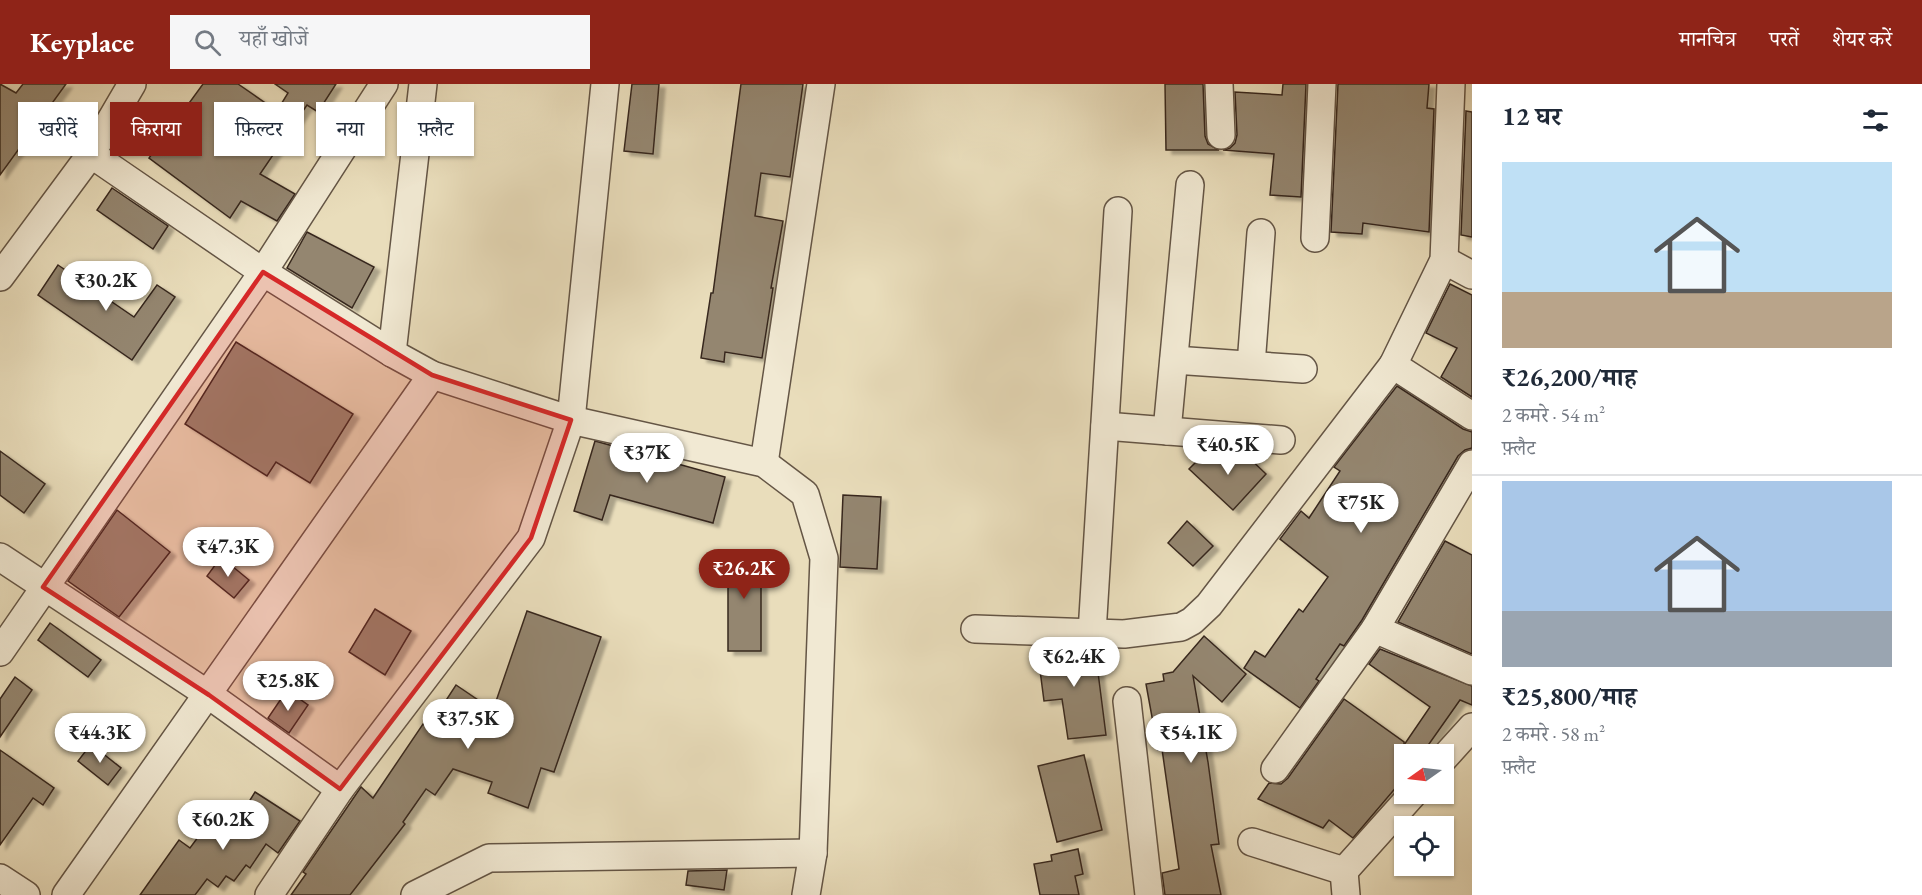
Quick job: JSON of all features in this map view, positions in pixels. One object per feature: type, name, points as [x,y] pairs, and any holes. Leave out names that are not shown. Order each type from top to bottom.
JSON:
[{"type":"street","points":[[98,142],[132,84]]},
{"type":"street","points":[[0,652],[263,272],[384,84]]},
{"type":"street","points":[[392,353],[423,84]]},
{"type":"street","points":[[269,895],[340,789],[531,538],[571,420],[605,84]]},
{"type":"street","points":[[764,463],[821,84]]},
{"type":"street","points":[[1220,84],[1221,135]]},
{"type":"street","points":[[1315,238],[1322,84]]},
{"type":"street","points":[[975,629],[1124,634],[1181,627],[1192,621],[1209,605],[1393,365],[1444,260],[1451,84]]},
{"type":"street","points":[[0,278],[90,156]]},
{"type":"street","points":[[94,156],[263,272],[392,353],[432,375],[571,420],[764,463],[805,494],[824,558],[813,853],[806,895]]},
{"type":"street","points":[[1167,431],[1190,185]]},
{"type":"street","points":[[1092,633],[1118,211]]},
{"type":"street","points":[[1251,365],[1262,233]]},
{"type":"street","points":[[1444,260],[1472,275]]},
{"type":"street","points":[[1174,360],[1303,369]]},
{"type":"street","points":[[1393,365],[1472,416]]},
{"type":"street","points":[[66,895],[209,695],[432,375]]},
{"type":"street","points":[[1105,426],[1281,440]]},
{"type":"street","points":[[1275,769],[1375,629],[1472,464]]},
{"type":"street","points":[[0,557],[209,695],[340,789]]},
{"type":"street","points":[[1375,629],[1472,672]]},
{"type":"street","points":[[1127,701],[1149,895]]},
{"type":"street","points":[[1454,747],[1472,727]]},
{"type":"street","points":[[1252,842],[1345,883],[1405,804]]},
{"type":"street","points":[[415,895],[489,858],[813,853]]},
{"type":"street","points":[[0,878],[26,895]]},
{"type":"highlighted area","points":[[263,272],[432,375],[571,420],[531,538],[340,789],[209,695],[43,587]]},
{"type":"building","points":[[0,84],[16,93],[23,84],[66,84],[53,102],[18,102],[18,150],[0,175]]},
{"type":"building","points":[[203,84],[238,84],[264,102],[214,102],[214,156],[272,156],[260,174],[295,194],[277,221],[241,201],[230,218],[149,158],[150,156],[202,156],[202,102],[190,102]]},
{"type":"building","points":[[275,84],[336,84],[324,102],[316,102],[316,111],[307,105],[304,109],[304,102],[282,102],[288,93]]},
{"type":"building","points":[[632,84],[659,84],[653,154],[624,151]]},
{"type":"building","points":[[741,84],[803,84],[790,177],[761,173],[755,216],[783,221],[762,358],[725,352],[724,362],[701,358],[711,293],[713,293]]},
{"type":"building","points":[[1165,84],[1203,84],[1205,136],[1208,144],[1219,150],[1166,150]]},
{"type":"building","points":[[1283,84],[1306,84],[1301,197],[1270,195],[1274,154],[1223,150],[1235,143],[1237,135],[1235,92],[1282,95]]},
{"type":"building","points":[[1338,84],[1429,84],[1427,108],[1434,109],[1429,232],[1363,223],[1362,234],[1331,232]]},
{"type":"building","points":[[1466,111],[1472,112],[1472,237],[1461,235]]},
{"type":"building","points":[[112,188],[168,226],[153,249],[97,210]]},
{"type":"building","points":[[307,232],[374,267],[352,308],[287,268]]},
{"type":"building","points":[[58,265],[134,317],[157,285],[175,297],[132,360],[38,295]]},
{"type":"building","points":[[1450,284],[1472,295],[1472,397],[1441,377],[1457,348],[1426,333]]},
{"type":"building","points":[[236,342],[353,414],[310,483],[276,462],[267,476],[185,424]]},
{"type":"building","points":[[1397,386],[1463,429],[1472,432],[1472,448],[1458,456],[1362,620],[1344,646],[1340,644],[1316,679],[1319,681],[1300,708],[1244,668],[1255,651],[1265,657],[1299,609],[1303,612],[1328,577],[1280,539],[1301,511],[1309,518],[1340,471],[1334,467]]},
{"type":"building","points":[[595,441],[725,477],[713,523],[610,495],[602,520],[574,511]]},
{"type":"building","points":[[1208,450],[1221,451],[1234,464],[1244,453],[1266,474],[1233,510],[1189,469]]},
{"type":"building","points":[[0,451],[45,484],[24,513],[0,495]]},
{"type":"building","points":[[843,495],[881,497],[877,569],[840,567]]},
{"type":"building","points":[[117,510],[170,552],[119,617],[68,581]]},
{"type":"building","points":[[1187,521],[1213,546],[1193,566],[1168,543]]},
{"type":"building","points":[[1445,541],[1472,555],[1472,654],[1398,622]]},
{"type":"building","points":[[728,550],[761,550],[761,651],[728,651]]},
{"type":"building","points":[[221,557],[249,580],[234,598],[207,576]]},
{"type":"building","points":[[375,609],[411,631],[385,675],[349,652]]},
{"type":"building","points":[[527,611],[601,637],[554,772],[541,768],[528,808],[488,793],[492,782],[453,769],[435,795],[426,789],[403,822],[405,824],[350,895],[291,895],[306,874],[303,872],[361,787],[373,798],[423,724],[428,728],[456,685],[493,710]]},
{"type":"building","points":[[50,623],[101,660],[88,677],[38,640]]},
{"type":"building","points":[[1204,636],[1246,674],[1222,702],[1193,676],[1219,844],[1211,845],[1221,895],[1165,895],[1162,873],[1179,869],[1162,749],[1158,750],[1146,684],[1164,681],[1163,674],[1173,672]]},
{"type":"building","points":[[1037,647],[1095,649],[1106,735],[1068,739],[1062,699],[1044,701]]},
{"type":"building","points":[[1380,649],[1472,686],[1472,705],[1460,700],[1429,744],[1405,744],[1430,707],[1369,664]]},
{"type":"building","points":[[15,677],[32,690],[0,737],[0,699]]},
{"type":"building","points":[[287,690],[308,705],[289,733],[268,718]]},
{"type":"building","points":[[1344,699],[1404,744],[1394,744],[1394,790],[1353,838],[1329,820],[1323,828],[1258,799],[1269,783],[1281,784],[1288,778]]},
{"type":"building","points":[[91,744],[121,768],[108,785],[78,761]]},
{"type":"building","points":[[0,750],[54,788],[43,805],[33,798],[0,845]]},
{"type":"building","points":[[1084,755],[1102,830],[1057,842],[1038,766]]},
{"type":"building","points":[[255,792],[300,821],[278,853],[266,844],[250,868],[246,865],[234,881],[226,876],[218,887],[207,879],[195,895],[140,895],[179,840],[190,848],[207,825],[226,839]]},
{"type":"building","points":[[1078,849],[1083,874],[1075,876],[1079,895],[1040,895],[1034,864],[1052,861],[1051,855]]},
{"type":"building","points":[[727,870],[724,890],[686,885],[688,871]]}]
